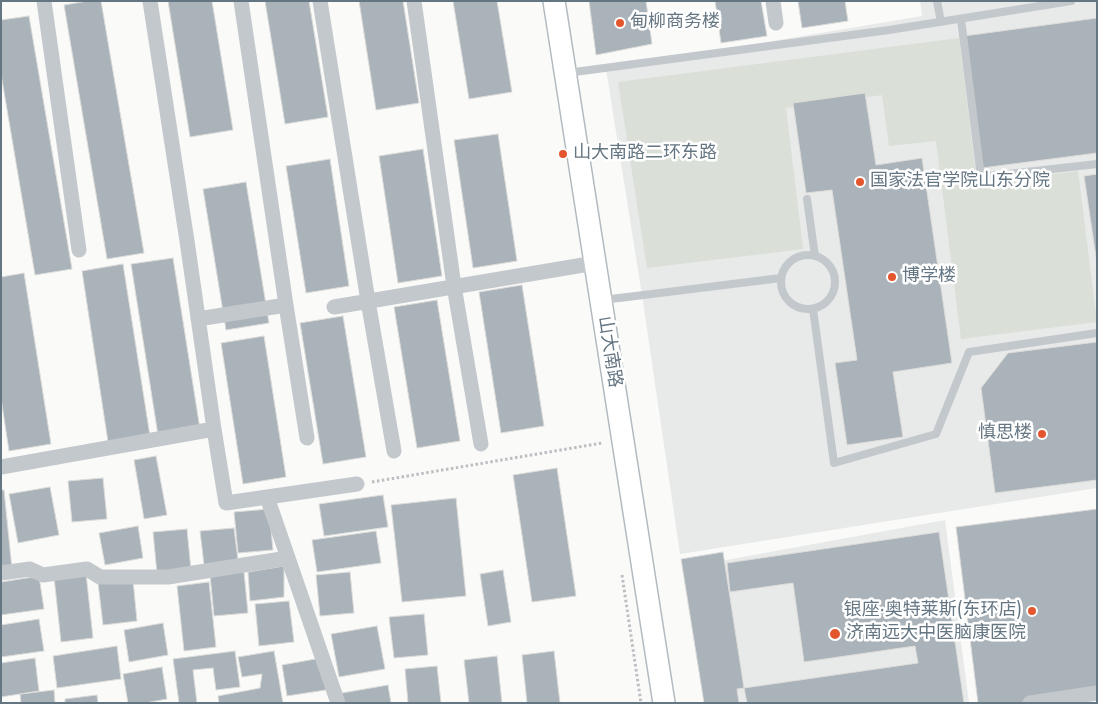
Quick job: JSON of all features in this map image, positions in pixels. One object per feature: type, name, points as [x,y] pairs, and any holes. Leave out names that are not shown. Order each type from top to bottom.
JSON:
[{"type":"main road","name":"山大南路","points":[[554,1],[664,703]]},
{"type":"street","points":[[44,1],[79,250]]},
{"type":"street","points":[[150,1],[226,503],[357,484]]},
{"type":"street","points":[[241,1],[307,438]]},
{"type":"street","points":[[320,1],[394,452]]},
{"type":"street","points":[[414,1],[454,286],[481,444]]},
{"type":"street","points":[[773,1],[776,23]]},
{"type":"street","points":[[334,307],[595,262]]},
{"type":"street","points":[[198,319],[286,305]]},
{"type":"street","points":[[1,467],[214,430]]},
{"type":"street","points":[[267,497],[338,703]]},
{"type":"street","points":[[1,573],[30,569],[44,575],[87,569],[100,577],[168,577],[288,558]]},
{"type":"street","points":[[1030,703],[1097,693]]},
{"type":"lane","points":[[937,1],[940,22]]},
{"type":"lane","points":[[565,73],[889,30],[1071,1]]},
{"type":"lane","points":[[960,19],[981,177],[1097,164]]},
{"type":"lane","points":[[807,199],[815,256]]},
{"type":"lane","points":[[806,255],[815,256],[830,266],[834,274],[835,283],[829,300],[822,306],[804,309],[796,307],[789,302],[781,287],[781,278],[784,269],[790,262],[797,257],[806,255]]},
{"type":"lane","points":[[601,300],[781,278]]},
{"type":"lane","points":[[813,309],[834,463],[936,434],[969,352],[1097,333]]},
{"type":"path","points":[[357,484],[602,443]]},
{"type":"shaded area","name":"国家法官学院山东分院","points":[[920,1],[1097,1],[1097,488],[680,554],[642,295],[606,69],[922,16]]},
{"type":"shaded area","points":[[959,38],[977,183],[1078,171],[1097,322],[961,339],[936,141],[889,146],[882,95],[786,108],[803,249],[647,268],[618,82]]},
{"type":"shaded area","name":"济南远大中医脑康医院","points":[[945,520],[969,703],[721,703],[699,565]]},
{"type":"building","points":[[101,1],[144,253],[107,259],[64,5]]},
{"type":"building","points":[[168,1],[212,1],[233,130],[190,137]]},
{"type":"building","points":[[265,1],[309,1],[328,117],[285,124]]},
{"type":"building","points":[[359,1],[403,1],[419,103],[376,110]]},
{"type":"building","points":[[453,1],[497,1],[512,92],[469,99]]},
{"type":"building","name":"甸柳商务楼","points":[[589,1],[646,1],[652,44],[596,55]]},
{"type":"building","points":[[715,1],[761,1],[767,36],[721,43]]},
{"type":"building","points":[[798,1],[845,1],[848,21],[802,28]]},
{"type":"building","points":[[29,16],[72,269],[35,275],[1,74],[1,20]]},
{"type":"building","points":[[1097,18],[1097,153],[982,168],[964,36]]},
{"type":"building","name":"博学楼","points":[[865,93],[876,165],[922,158],[952,363],[893,372],[903,437],[847,445],[835,363],[857,360],[832,190],[806,193],[793,103]]},
{"type":"building","points":[[498,134],[517,261],[473,268],[454,140]]},
{"type":"building","points":[[423,149],[442,276],[398,283],[379,156]]},
{"type":"building","points":[[330,159],[349,286],[306,293],[286,166]]},
{"type":"building","points":[[1097,174],[1097,264],[1084,176]]},
{"type":"building","points":[[246,182],[269,323],[226,330],[203,189]]},
{"type":"building","points":[[173,258],[200,429],[158,435],[131,264]]},
{"type":"building","points":[[123,264],[150,436],[108,442],[82,271]]},
{"type":"building","points":[[24,273],[51,444],[9,451],[1,398],[1,277]]},
{"type":"building","points":[[522,285],[544,426],[501,433],[479,292]]},
{"type":"building","points":[[437,300],[460,441],[417,448],[394,307]]},
{"type":"building","points":[[343,316],[366,457],[323,464],[300,323]]},
{"type":"building","points":[[264,336],[286,477],[243,484],[221,343]]},
{"type":"building","name":"慎思楼","points":[[1097,342],[1097,480],[995,493],[981,388],[1008,353]]},
{"type":"building","points":[[156,456],[167,515],[144,519],[134,460]]},
{"type":"building","points":[[557,468],[576,596],[532,602],[513,475]]},
{"type":"building","points":[[103,478],[107,519],[72,522],[68,481]]},
{"type":"building","points":[[50,487],[59,535],[18,543],[9,494]]},
{"type":"building","points":[[1,490],[4,490],[12,569],[1,571]]},
{"type":"building","points":[[383,495],[388,527],[324,536],[319,504]]},
{"type":"building","points":[[456,498],[466,596],[402,602],[391,505]]},
{"type":"building","points":[[269,509],[273,550],[238,553],[234,512]]},
{"type":"building","name":"银座·奥特莱斯(东环店)","points":[[1097,509],[1097,694],[1030,703],[978,703],[956,527]]},
{"type":"building","points":[[138,526],[143,558],[105,565],[99,533]]},
{"type":"building","points":[[234,528],[238,560],[204,565],[200,531]]},
{"type":"building","points":[[187,529],[191,570],[157,574],[153,532]]},
{"type":"building","points":[[376,531],[381,563],[317,572],[312,540]]},
{"type":"building","name":"济南远大中医脑康医院","points":[[939,532],[964,703],[739,703],[737,689],[918,663],[915,646],[804,662],[793,583],[730,592],[727,563]]},
{"type":"building","points":[[723,552],[747,703],[704,703],[681,559]]},
{"type":"building","points":[[284,566],[284,597],[250,601],[248,572]]},
{"type":"building","points":[[503,570],[511,622],[488,626],[480,574]]},
{"type":"building","points":[[244,572],[248,613],[214,616],[210,575]]},
{"type":"building","points":[[350,572],[354,613],[320,616],[316,575]]},
{"type":"building","points":[[86,573],[93,638],[61,642],[54,577]]},
{"type":"building","points":[[39,576],[44,609],[1,615],[1,582]]},
{"type":"building","points":[[133,580],[137,621],[103,625],[98,583]]},
{"type":"building","points":[[209,582],[216,647],[184,651],[177,586]]},
{"type":"building","points":[[289,601],[294,642],[259,646],[255,604]]},
{"type":"building","points":[[424,614],[428,655],[394,658],[389,617]]},
{"type":"building","points":[[39,619],[44,651],[1,657],[1,625]]},
{"type":"building","points":[[163,623],[168,655],[129,662],[124,630]]},
{"type":"building","points":[[377,626],[385,669],[339,677],[331,634]]},
{"type":"building","points":[[117,646],[121,679],[57,688],[53,656]]},
{"type":"building","points":[[235,651],[240,687],[216,690],[213,668],[193,670],[197,703],[179,703],[173,659]]},
{"type":"building","points":[[274,651],[283,703],[219,703],[218,696],[260,688],[262,674],[242,677],[238,657]]},
{"type":"building","points":[[554,651],[560,703],[527,703],[522,655]]},
{"type":"building","points":[[497,656],[502,703],[469,703],[464,660]]},
{"type":"building","points":[[35,658],[39,691],[1,697],[1,663]]},
{"type":"building","points":[[321,658],[326,690],[287,696],[282,665]]},
{"type":"building","points":[[437,666],[441,703],[408,703],[405,669]]},
{"type":"building","points":[[162,667],[167,699],[145,703],[128,703],[123,674]]},
{"type":"building","points":[[388,685],[391,703],[344,703],[342,693]]},
{"type":"building","points":[[54,690],[55,703],[21,703],[20,694]]},
{"type":"building","points":[[97,695],[98,703],[65,703],[65,699]]},
{"type":"place","name":"甸柳商务楼","points":[[620,23]]},
{"type":"place","name":"山大南路二环东路","points":[[563,154]]},
{"type":"place","name":"国家法官学院山东分院","points":[[860,182]]},
{"type":"place","name":"博学楼","points":[[892,277]]},
{"type":"place","name":"慎思楼","points":[[1042,434]]},
{"type":"place","name":"银座·奥特莱斯(东环店)","points":[[1032,611]]},
{"type":"place","name":"济南远大中医脑康医院","points":[[835,634]]}]
